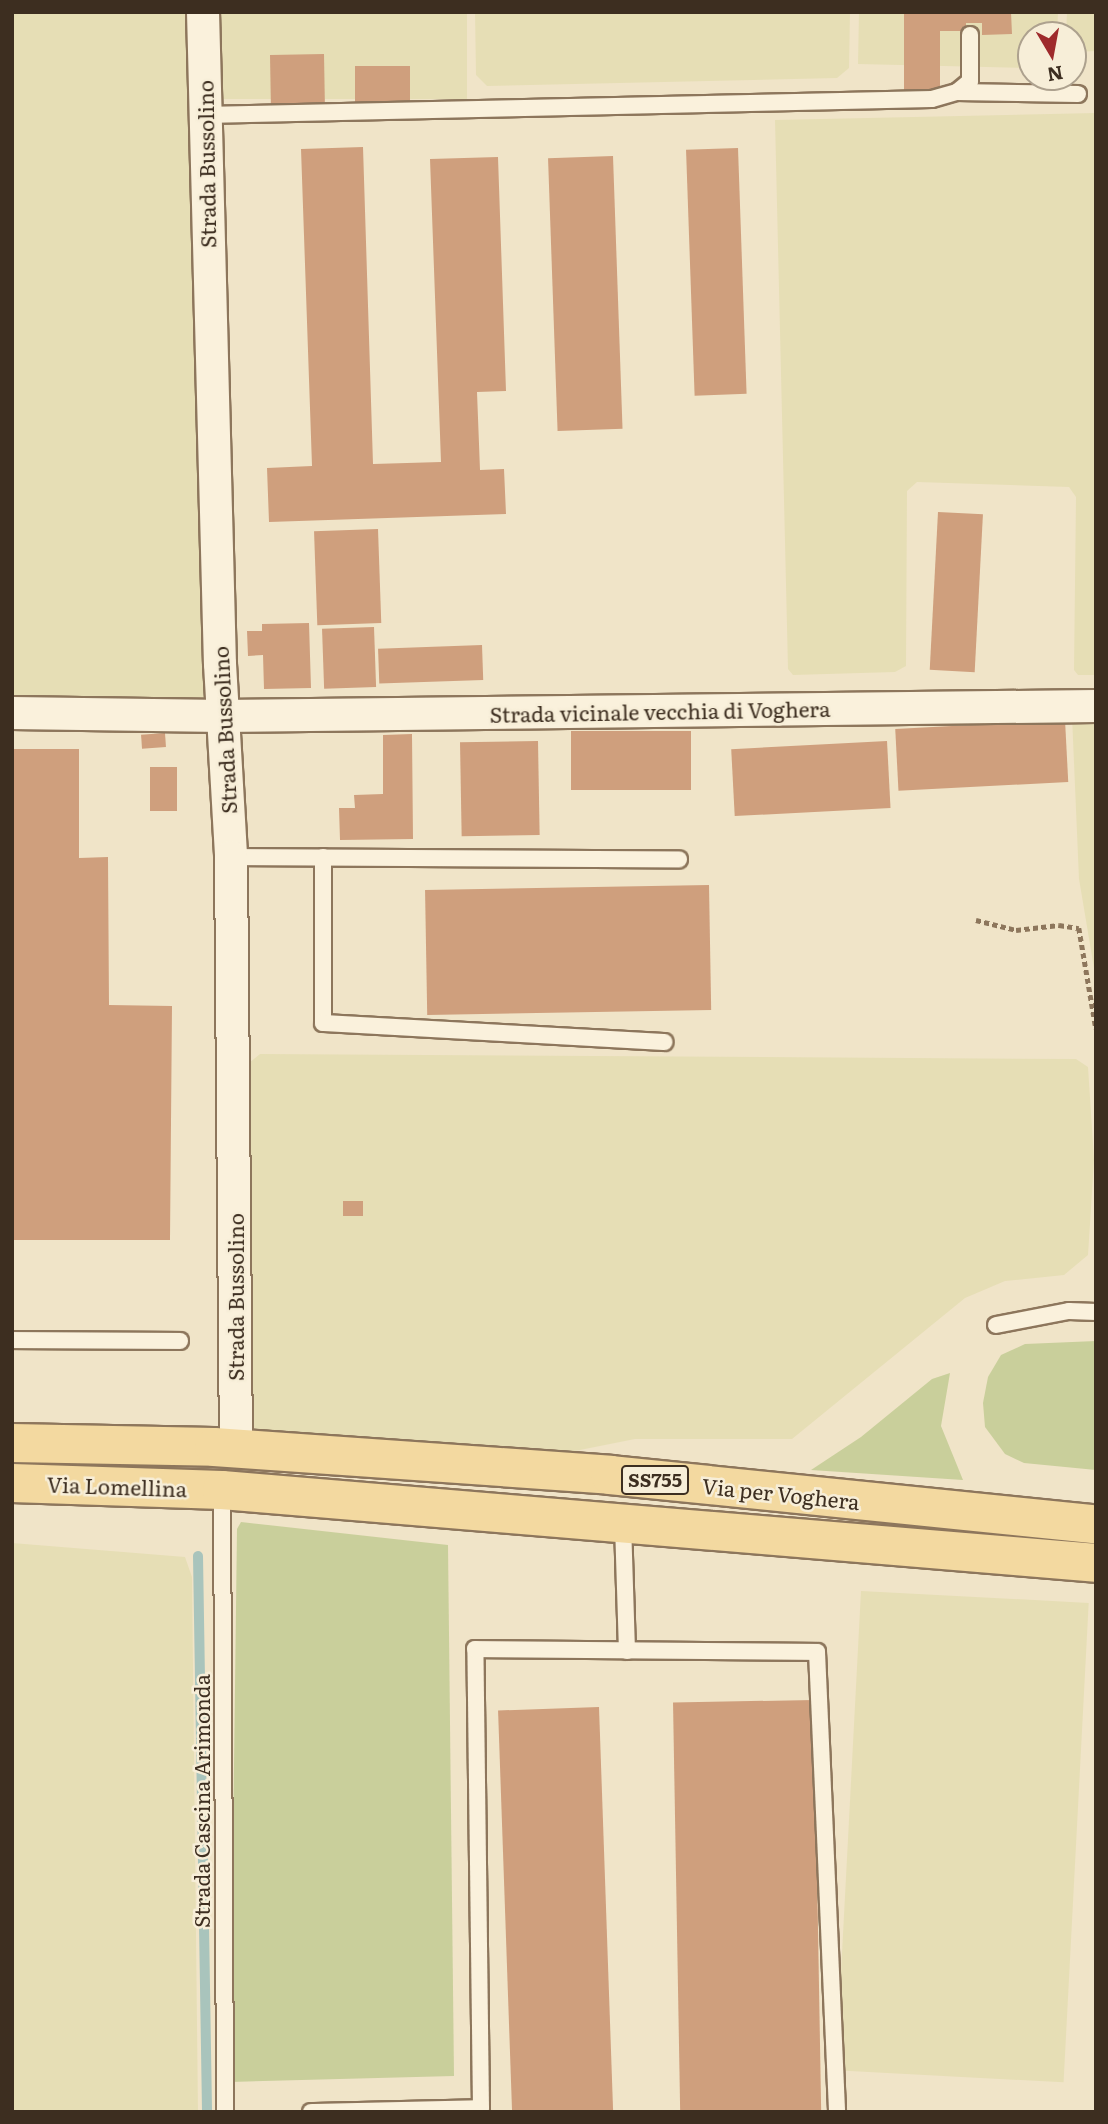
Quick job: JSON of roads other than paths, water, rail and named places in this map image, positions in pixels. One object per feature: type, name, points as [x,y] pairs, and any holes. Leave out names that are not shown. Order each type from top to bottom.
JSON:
[{"type":"main road","name":"Via Lomellina","points":[[12,1443],[225,1448]]},
{"type":"main road","name":"Via per Voghera","points":[[225,1448],[610,1475],[1096,1524]]},
{"type":"main road","name":"Via Lomellina","points":[[12,1483],[222,1490]]},
{"type":"main road","name":"Via per Voghera","points":[[222,1490],[1096,1563]]},
{"type":"street","name":"Strada Bussolino","points":[[203,12],[223,716],[231,857],[225,1448]]},
{"type":"street","name":"Strada vicinale vecchia di Voghera","points":[[12,713],[223,716],[1096,706]]},
{"type":"lane","points":[[957,92],[971,81],[970,35]]},
{"type":"lane","points":[[204,115],[932,99],[957,92],[1078,94]]},
{"type":"lane","points":[[231,857],[679,859]]},
{"type":"lane","points":[[323,857],[323,1023],[664,1042]]},
{"type":"lane","points":[[996,1325],[1069,1311],[1096,1312]]},
{"type":"lane","points":[[12,1340],[180,1341]]},
{"type":"lane","name":"Strada Cascina Arimonda","points":[[222,1490],[225,2112]]},
{"type":"lane","points":[[623,1524],[627,1651]]},
{"type":"lane","points":[[311,2112],[481,2108],[475,1649],[817,1652],[837,2112]]},
{"type":"waterway","points":[[198,1556],[207,2112]]}]
